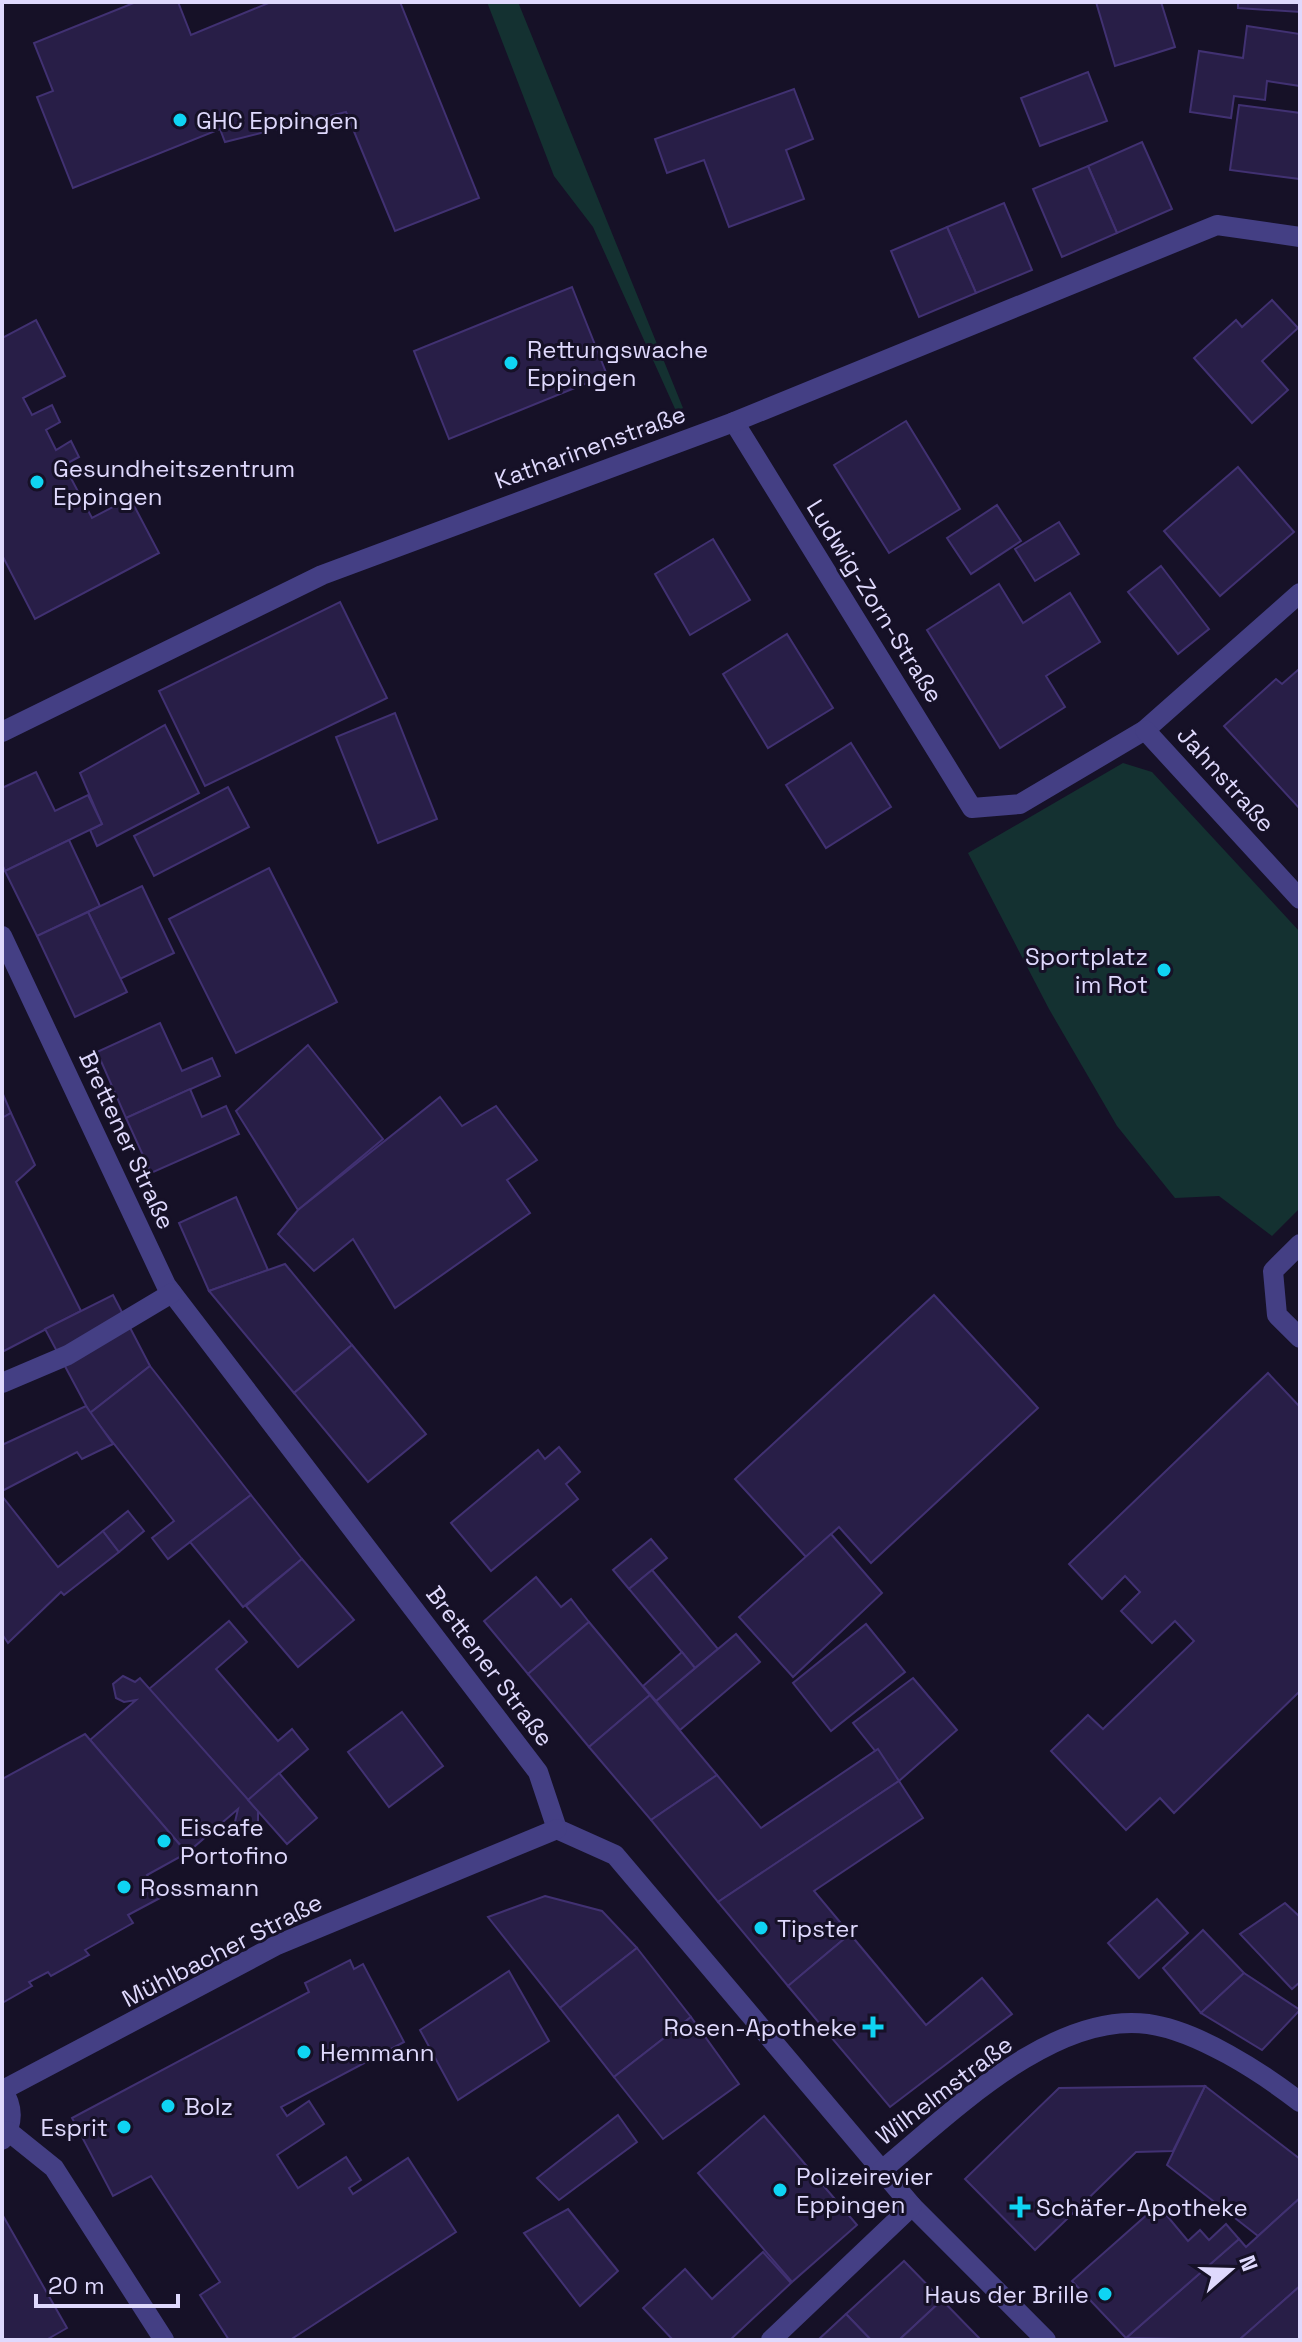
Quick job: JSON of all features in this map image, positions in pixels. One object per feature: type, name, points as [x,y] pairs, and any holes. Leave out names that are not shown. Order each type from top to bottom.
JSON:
[{"type":"street","name":"Katharinenstraße","points":[[2,732],[322,575],[734,422],[1217,225],[1300,237]]},
{"type":"street","name":"Ludwig-Zorn-Straße","points":[[734,422],[972,808],[1020,804],[1145,730]]},
{"type":"street","points":[[1145,730],[1300,593]]},
{"type":"street","name":"Jahnstraße","points":[[1145,730],[1300,899]]},
{"type":"street","name":"Brettener Straße","points":[[5,949],[172,1293],[538,1772],[557,1829]]},
{"type":"street","points":[[1300,1244],[1273,1271],[1277,1315],[1300,1338]]},
{"type":"street","points":[[2,1383],[68,1355],[172,1293]]},
{"type":"street","points":[[557,1829],[615,1855],[912,2206],[1046,2340]]},
{"type":"street","name":"Mühlbacher Straße","points":[[3,2089],[277,1945],[557,1829]]},
{"type":"street","name":"Wilhelmstraße","points":[[882,2170],[971,2096],[1032,2055],[1086,2028],[1116,2023],[1150,2024],[1193,2038],[1265,2075],[1300,2102]]},
{"type":"street","points":[[3,2089],[11,2110],[5,2136],[54,2168],[164,2340]]},
{"type":"street","points":[[771,2340],[912,2206]]},
{"type":"green space","points":[[487,2],[518,2],[683,408],[676,411],[593,227],[554,176]]},
{"type":"green space","name":"Sportplatz im Rot","points":[[1123,763],[1152,772],[1300,932],[1300,1208],[1272,1236],[1219,1196],[1175,1198],[1117,1126],[1049,1009],[968,853]]},
{"type":"building","name":"GHC Eppingen","points":[[136,2],[178,2],[191,35],[271,2],[400,2],[479,198],[395,231],[346,112],[225,142],[220,129],[73,188],[37,97],[53,91],[34,43]]},
{"type":"building","points":[[1096,2],[1161,2],[1175,47],[1115,66]]},
{"type":"building","points":[[1238,2],[1300,2],[1300,12],[1238,8]]},
{"type":"building","points":[[1247,26],[1300,34],[1300,86],[1267,81],[1265,100],[1234,96],[1231,118],[1190,112],[1199,51],[1243,58]]},
{"type":"building","points":[[1088,72],[1107,121],[1040,146],[1021,98]]},
{"type":"building","points":[[794,89],[813,139],[786,150],[804,199],[729,227],[704,160],[667,173],[655,139]]},
{"type":"building","points":[[1239,105],[1300,113],[1300,179],[1230,170]]},
{"type":"building","points":[[1142,142],[1172,209],[1117,233],[1088,166]]},
{"type":"building","points":[[1088,166],[1117,233],[1062,257],[1033,189]]},
{"type":"building","points":[[1004,203],[1032,270],[976,293],[947,227]]},
{"type":"building","points":[[947,227],[976,293],[919,317],[891,251]]},
{"type":"building","name":"Rettungswache Eppingen","points":[[572,287],[607,375],[449,439],[414,351]]},
{"type":"building","points":[[1272,300],[1298,328],[1262,361],[1288,390],[1252,423],[1194,358],[1236,320],[1242,327]]},
{"type":"building","name":"Gesundheitszentrum Eppingen","points":[[36,320],[65,376],[23,398],[32,415],[52,405],[60,422],[46,430],[56,450],[71,441],[79,457],[64,465],[92,518],[130,498],[159,553],[35,619],[2,555],[2,338]]},
{"type":"building","points":[[906,421],[960,509],[889,553],[834,465]]},
{"type":"building","points":[[1238,467],[1294,532],[1220,596],[1164,531]]},
{"type":"building","points":[[997,505],[1021,541],[971,574],[947,538]]},
{"type":"building","points":[[1059,522],[1079,554],[1035,581],[1015,549]]},
{"type":"building","points":[[713,539],[750,600],[690,635],[655,574]]},
{"type":"building","points":[[1161,566],[1209,629],[1178,654],[1128,592]]},
{"type":"building","points":[[999,584],[1023,623],[1070,593],[1100,642],[1046,676],[1065,707],[1000,748],[927,630]]},
{"type":"building","points":[[340,602],[387,698],[205,786],[159,691]]},
{"type":"building","points":[[787,634],[833,708],[768,748],[723,674]]},
{"type":"building","points":[[1298,670],[1300,809],[1224,726],[1276,679],[1282,684]]},
{"type":"building","points":[[395,713],[437,819],[378,843],[336,737]]},
{"type":"building","points":[[165,725],[199,793],[97,846],[90,830],[102,824],[80,773]]},
{"type":"building","points":[[851,743],[891,807],[826,848],[786,785]]},
{"type":"building","points":[[36,772],[55,811],[88,795],[102,824],[5,871],[2,864],[2,788]]},
{"type":"building","points":[[228,787],[249,827],[154,876],[134,836]]},
{"type":"building","points":[[69,840],[100,906],[37,936],[5,871]]},
{"type":"building","points":[[269,868],[337,1002],[236,1053],[169,919]]},
{"type":"building","points":[[142,886],[174,953],[120,979],[88,912]]},
{"type":"building","points":[[88,912],[127,992],[75,1017],[37,936]]},
{"type":"building","points":[[160,1023],[182,1071],[212,1058],[220,1076],[126,1118],[97,1052]]},
{"type":"building","points":[[308,1045],[383,1139],[298,1210],[236,1111]]},
{"type":"building","points":[[190,1089],[202,1117],[226,1106],[239,1134],[151,1173],[126,1118]]},
{"type":"building","points":[[2,1092],[11,1113],[2,1118]]},
{"type":"building","points":[[440,1097],[462,1126],[496,1106],[537,1160],[507,1180],[530,1213],[395,1308],[353,1239],[314,1271],[278,1234],[298,1210]]},
{"type":"building","points":[[11,1113],[35,1165],[16,1182],[81,1311],[2,1352],[2,1118]]},
{"type":"building","points":[[236,1197],[268,1270],[209,1291],[179,1223]]},
{"type":"building","points":[[285,1264],[352,1345],[294,1393],[209,1291]]},
{"type":"building","points":[[113,1295],[150,1366],[90,1413],[45,1329]]},
{"type":"building","points":[[934,1295],[1038,1408],[871,1563],[839,1527],[806,1557],[735,1479]]},
{"type":"building","points":[[352,1345],[426,1434],[368,1482],[294,1393]]},
{"type":"building","points":[[150,1366],[251,1495],[168,1559],[152,1538],[174,1521],[90,1413]]},
{"type":"building","points":[[1268,1373],[1300,1407],[1300,1691],[1174,1813],[1160,1798],[1126,1830],[1051,1751],[1088,1715],[1103,1729],[1194,1641],[1175,1621],[1152,1643],[1121,1611],[1140,1592],[1125,1576],[1102,1599],[1069,1564]]},
{"type":"building","points":[[86,1406],[113,1444],[82,1459],[77,1452],[2,1491],[2,1445]]},
{"type":"building","points":[[559,1447],[580,1472],[566,1484],[578,1499],[491,1571],[451,1523],[538,1450],[545,1459]]},
{"type":"building","points":[[251,1495],[302,1559],[243,1607],[190,1542]]},
{"type":"building","points":[[2,1496],[58,1567],[103,1531],[119,1552],[64,1595],[61,1592],[8,1643],[2,1634]]},
{"type":"building","points":[[128,1511],[144,1531],[119,1552],[103,1531]]},
{"type":"building","points":[[831,1534],[882,1593],[793,1677],[739,1617]]},
{"type":"building","points":[[651,1539],[667,1558],[629,1589],[613,1570]]},
{"type":"building","points":[[302,1559],[354,1620],[298,1667],[246,1606]]},
{"type":"building","points":[[652,1570],[718,1649],[695,1668],[629,1589]]},
{"type":"building","points":[[536,1577],[561,1607],[571,1599],[589,1622],[528,1674],[484,1621]]},
{"type":"building","points":[[229,1621],[247,1642],[216,1669],[278,1741],[292,1729],[308,1749],[248,1800],[149,1689]]},
{"type":"building","points":[[589,1622],[650,1695],[589,1747],[528,1674]]},
{"type":"building","points":[[866,1624],[905,1672],[831,1731],[793,1683]]},
{"type":"building","points":[[736,1634],[760,1662],[680,1730],[656,1701]]},
{"type":"building","points":[[682,1652],[695,1668],[656,1701],[643,1686]]},
{"type":"building","points":[[123,1676],[135,1682],[140,1678],[258,1811],[258,1827],[254,1832],[240,1833],[234,1826],[238,1809],[187,1853],[90,1740],[136,1700],[124,1702],[116,1698],[113,1684]]},
{"type":"building","points":[[913,1678],[957,1730],[899,1781],[853,1723]]},
{"type":"building","points":[[650,1695],[717,1775],[651,1820],[589,1747]]},
{"type":"building","points":[[402,1712],[443,1766],[389,1807],[348,1752]]},
{"type":"building","points":[[85,1734],[187,1853],[147,1875],[160,1898],[128,1915],[133,1923],[85,1950],[89,1955],[51,1976],[48,1972],[29,1982],[32,1986],[2,2003],[2,1779]]},
{"type":"building","points":[[878,1749],[899,1781],[718,1902],[651,1820],[717,1775],[761,1828]]},
{"type":"building","points":[[279,1773],[317,1818],[287,1844],[248,1800]]},
{"type":"building","points":[[899,1781],[923,1818],[814,1891],[850,1934],[788,1986],[718,1902]]},
{"type":"building","points":[[545,1896],[602,1911],[637,1948],[560,2008],[488,1917]]},
{"type":"building","points":[[1157,1899],[1188,1933],[1139,1978],[1108,1943]]},
{"type":"building","points":[[1285,1903],[1300,1917],[1300,1982],[1292,1989],[1240,1934]]},
{"type":"building","points":[[1203,1930],[1244,1973],[1201,2013],[1163,1968]]},
{"type":"building","points":[[850,1934],[926,2025],[982,1978],[1012,2014],[890,2107],[788,1986]]},
{"type":"building","points":[[637,1948],[691,2017],[614,2077],[560,2008]]},
{"type":"building","points":[[350,1960],[354,1969],[363,1964],[404,2042],[281,2107],[287,2116],[309,2101],[324,2124],[277,2155],[298,2188],[346,2157],[361,2180],[349,2188],[353,2194],[408,2158],[456,2232],[290,2340],[229,2340],[200,2295],[220,2282],[151,2176],[113,2196],[72,2118],[309,1992],[305,1983]]},
{"type":"building","points":[[509,1971],[549,2041],[458,2100],[420,2030]]},
{"type":"building","points":[[1244,1973],[1300,2010],[1262,2050],[1201,2013]]},
{"type":"building","points":[[691,2017],[739,2084],[663,2139],[614,2077]]},
{"type":"building","points":[[1205,2086],[1300,2159],[1300,2198],[1258,2236],[1167,2165]]},
{"type":"building","points":[[1205,2086],[1173,2151],[1136,2152],[1035,2250],[965,2179],[1059,2088]]},
{"type":"building","points":[[618,2115],[637,2142],[559,2200],[537,2178]]},
{"type":"building","points":[[764,2116],[857,2225],[792,2282],[698,2173]]},
{"type":"building","points":[[1300,2198],[1300,2286],[1239,2340],[1126,2338],[1239,2239],[1246,2247]]},
{"type":"building","points":[[1158,2205],[1188,2241],[1200,2230],[1209,2240],[1226,2224],[1239,2239],[1126,2338],[1072,2281]]},
{"type":"building","points":[[568,2209],[618,2271],[580,2306],[524,2233]]},
{"type":"building","points":[[2,2214],[67,2328],[46,2340],[2,2340]]},
{"type":"building","points":[[763,2252],[791,2283],[730,2340],[673,2340],[643,2308],[685,2269],[712,2299]]},
{"type":"building","points":[[904,2261],[942,2300],[899,2340],[871,2340],[846,2314]]},
{"type":"building","points":[[1300,2286],[1300,2340],[1239,2340]]},
{"type":"building","points":[[942,2300],[981,2340],[899,2340]]},
{"type":"building","points":[[846,2314],[871,2340],[818,2340]]},
{"type":"place","name":"GHC Eppingen","points":[[180,120]]},
{"type":"place","name":"Rettungswache Eppingen","points":[[511,363]]},
{"type":"place","name":"Gesundheitszentrum Eppingen","points":[[37,482]]},
{"type":"place","name":"Sportplatz im Rot","points":[[1164,970]]},
{"type":"place","name":"Eiscafe Portofino","points":[[164,1841]]},
{"type":"place","name":"Rossmann","points":[[124,1887]]},
{"type":"place","name":"Tipster","points":[[761,1928]]},
{"type":"place","name":"Rosen-Apotheke","points":[[873,2027]]},
{"type":"place","name":"Hemmann","points":[[304,2052]]},
{"type":"place","name":"Bolz","points":[[168,2106]]},
{"type":"place","name":"Esprit","points":[[124,2127]]},
{"type":"place","name":"Polizeirevier Eppingen","points":[[780,2190]]},
{"type":"place","name":"Schäfer-Apotheke","points":[[1020,2207]]},
{"type":"place","name":"Haus der Brille","points":[[1105,2294]]}]
